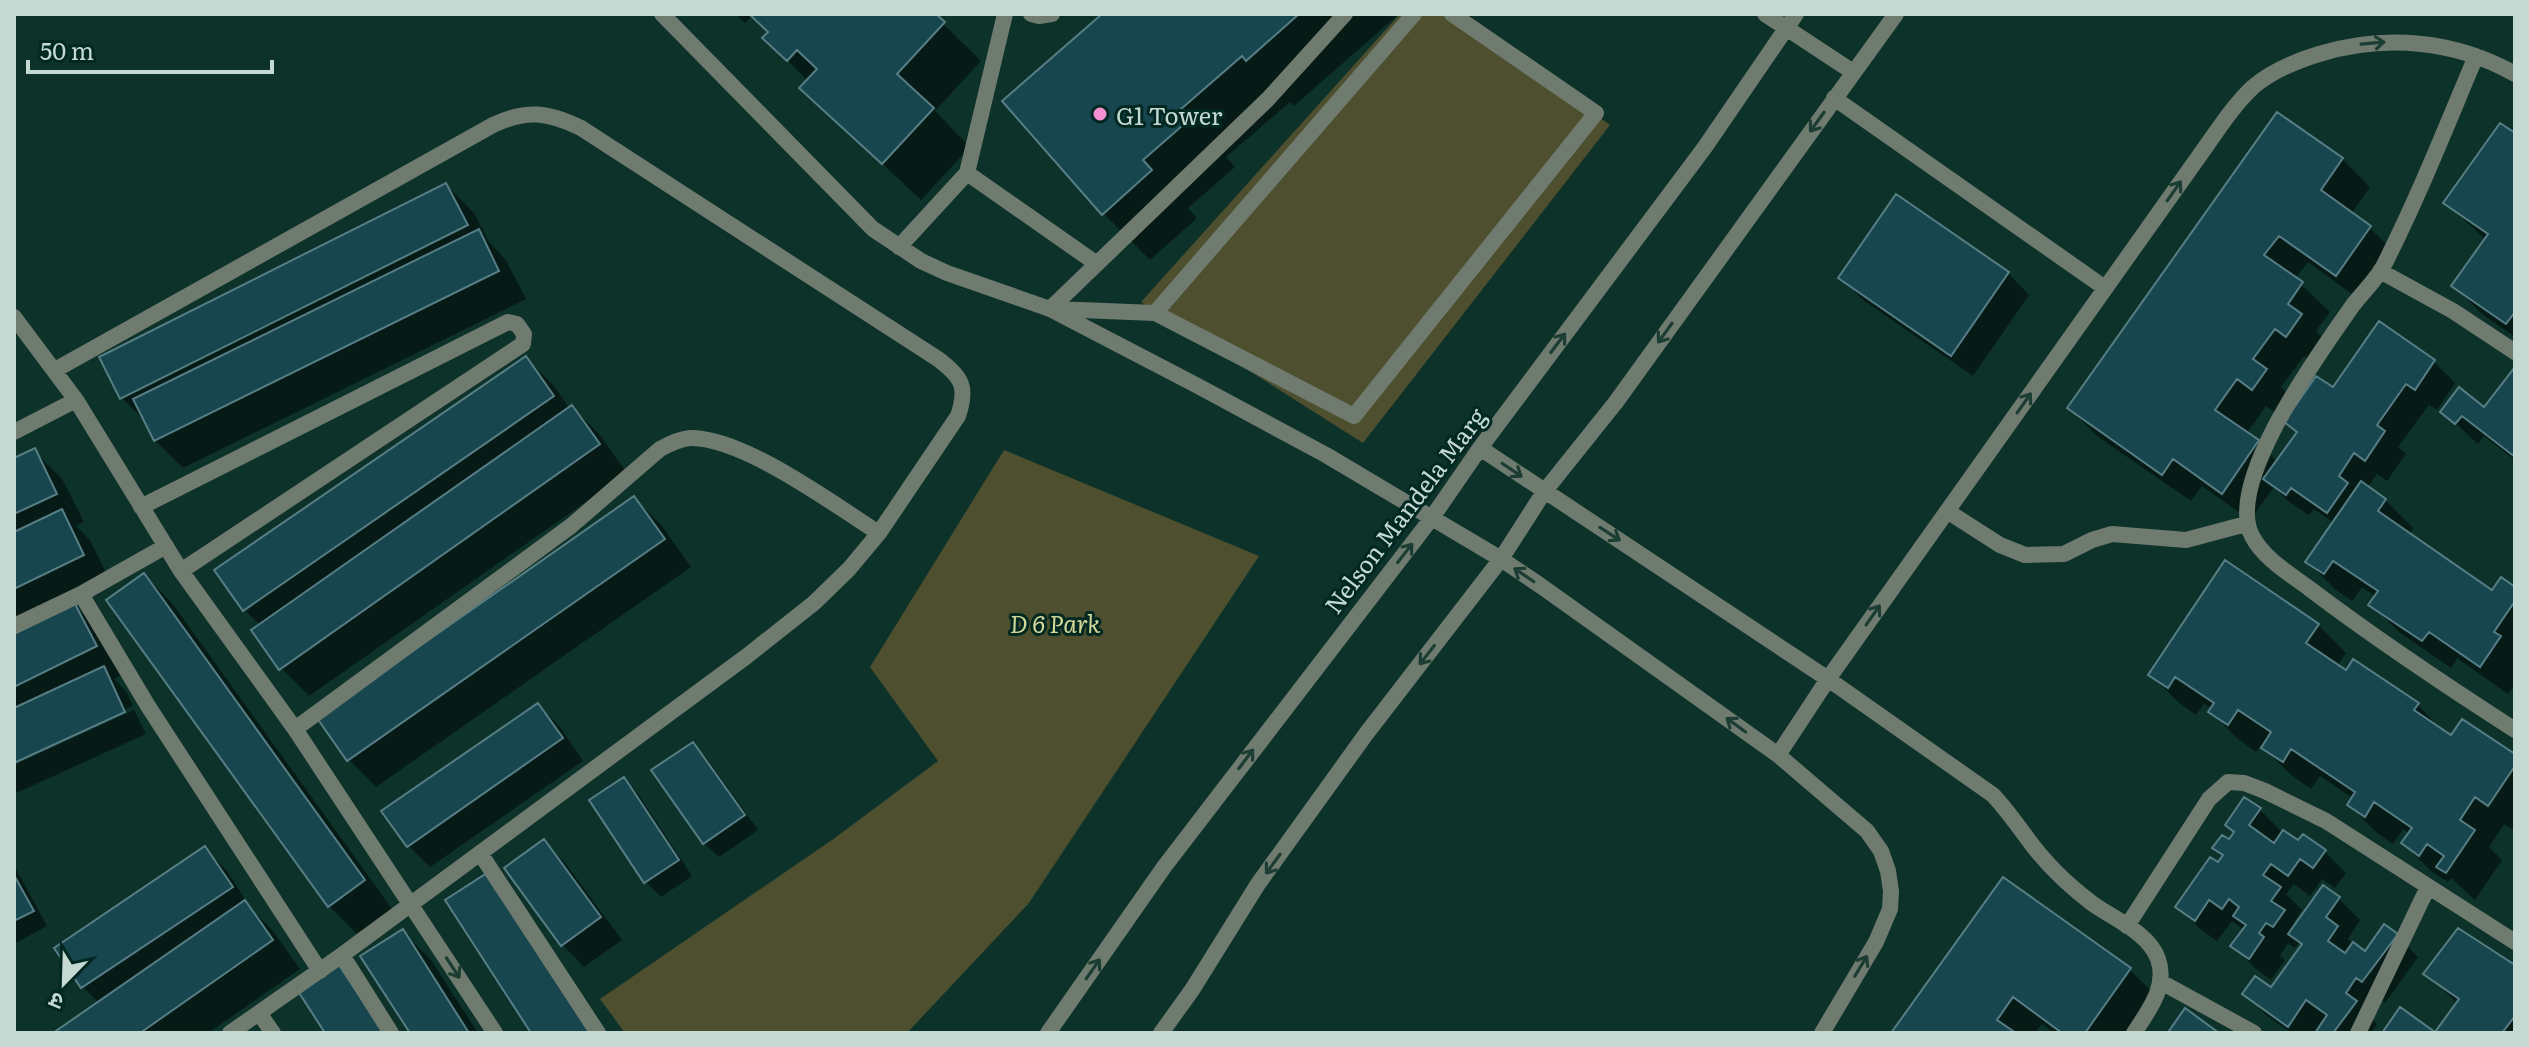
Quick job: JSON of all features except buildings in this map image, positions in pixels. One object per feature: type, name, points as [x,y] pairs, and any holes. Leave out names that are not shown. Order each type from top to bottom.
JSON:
[{"type":"street","points":[[662,14],[873,229],[899,247],[947,273],[1050,309],[1326,455],[1501,559],[1778,755],[1867,831],[1881,851],[1888,871],[1890,909],[1876,942],[1822,1033]]},
{"type":"street","points":[[899,247],[967,173],[1005,14]]},
{"type":"street","points":[[1031,14],[1052,14]]},
{"type":"street","points":[[1050,309],[1268,99],[1345,14]]},
{"type":"street","points":[[1155,313],[1414,14]]},
{"type":"street","points":[[1050,309],[1155,313],[1354,416],[1596,113],[1452,14]]},
{"type":"street","points":[[1765,14],[1791,21],[1853,72]]},
{"type":"street","points":[[1161,1033],[1192,990],[1258,884],[1366,734],[1501,559],[1544,492],[1616,402],[1896,14]]},
{"type":"street","name":"Nelson Mandela Marg","points":[[1048,1033],[1164,867],[1431,519],[1480,448],[1705,147],[1791,21]]},
{"type":"street","points":[[1778,755],[1828,679],[2105,288],[2231,113],[2254,86],[2298,61],[2345,46],[2376,42],[2409,42],[2476,56],[2515,74]]},
{"type":"street","points":[[2476,56],[2411,208],[2380,271],[2298,384],[2275,427],[2247,498],[2246,524],[2268,557],[2337,609],[2515,730]]},
{"type":"street","points":[[2495,63],[2515,62]]},
{"type":"street","points":[[1834,98],[2105,288]]},
{"type":"street","points":[[55,370],[493,125],[511,117],[538,113],[562,118],[581,128],[952,370],[963,384],[963,401],[958,416],[879,533],[849,569],[814,603],[747,656],[342,955],[230,1033]]},
{"type":"street","points":[[967,173],[1097,264]]},
{"type":"street","points":[[2380,271],[2453,311],[2515,352]]},
{"type":"street","points":[[14,317],[76,400],[181,571],[295,729],[495,1033]]},
{"type":"street","points":[[141,507],[508,322],[517,324],[524,334],[523,344],[181,571]]},
{"type":"street","points":[[14,432],[76,400]]},
{"type":"street","points":[[295,729],[571,526],[660,449],[674,441],[690,438],[717,443],[751,456],[879,533]]},
{"type":"street","points":[[1480,448],[1828,679],[1993,795],[2012,814],[2053,869],[2092,903],[2142,938],[2158,958],[2161,982],[2134,1033]]},
{"type":"street","points":[[1947,511],[2000,545],[2025,555],[2064,554],[2112,534],[2186,540],[2246,524]]},
{"type":"street","points":[[14,626],[81,594],[166,546]]},
{"type":"street","points":[[81,594],[148,706],[320,971]]},
{"type":"street","points":[[2127,926],[2209,799],[2228,782],[2244,783],[2265,791],[2326,821],[2515,942]]},
{"type":"street","points":[[480,853],[598,1033]]},
{"type":"street","points":[[2358,1033],[2428,887]]},
{"type":"street","points":[[342,955],[391,1033]]},
{"type":"street","points":[[2161,982],[2254,1033]]},
{"type":"street","points":[[259,1013],[273,1033]]},
{"type":"green space","points":[[1400,14],[1455,14],[1610,125],[1363,443],[1141,302]]},
{"type":"green space","name":"D 6 Park","points":[[1004,450],[1259,556],[1029,903],[907,1033],[625,1033],[600,999],[832,840],[938,761],[870,667]]},
{"type":"place","name":"G1 Tower","points":[[1100,114]]}]
